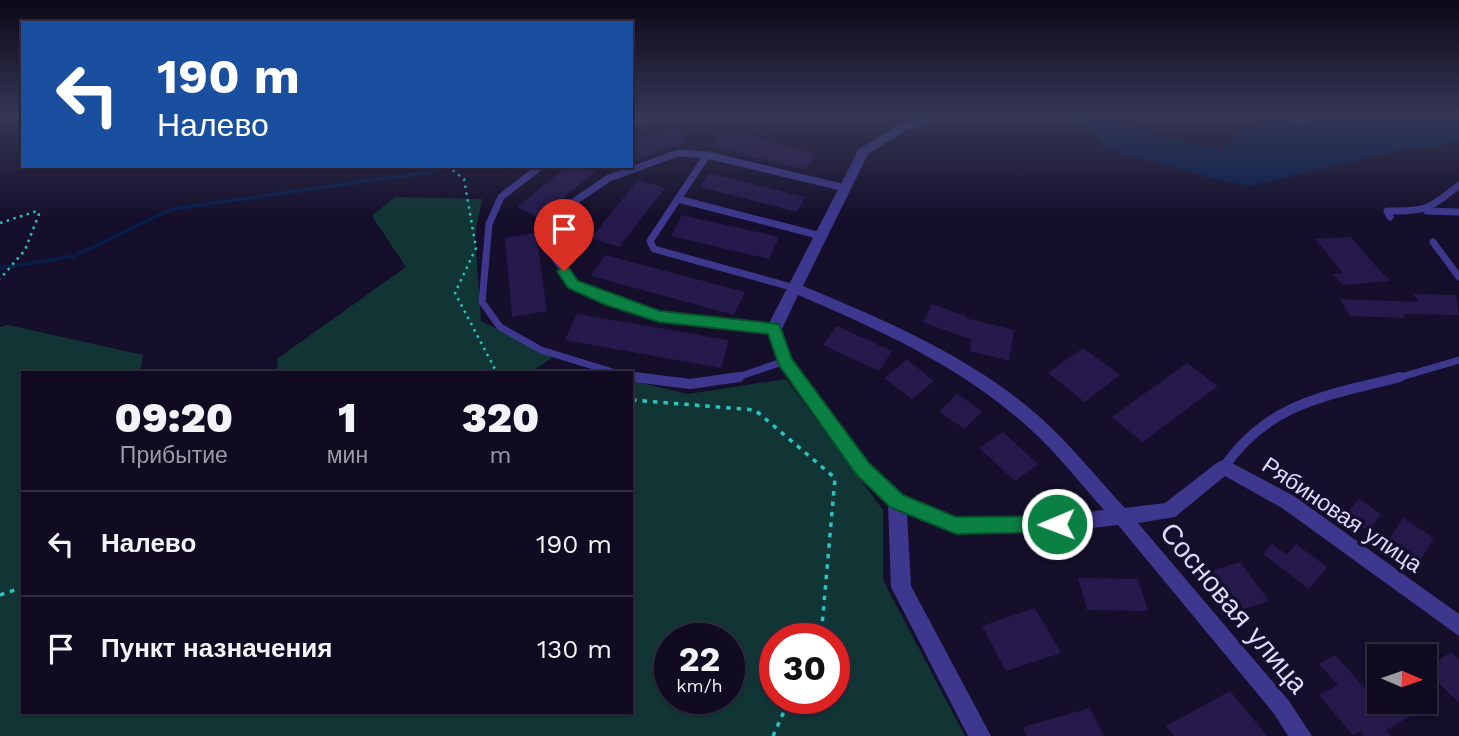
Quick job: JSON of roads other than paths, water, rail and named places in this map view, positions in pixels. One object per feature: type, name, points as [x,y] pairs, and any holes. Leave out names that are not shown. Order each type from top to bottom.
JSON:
[{"type":"street","points":[[866,149],[774,328],[785,361],[863,468],[897,501],[901,587],[980,736]]},
{"type":"street","name":"Сосновая улица","points":[[795,288],[884,327],[967,371],[1035,423],[1122,517],[1282,708],[1301,736]]},
{"type":"street","name":"Рябиновая улица","points":[[897,501],[956,526],[1057,524],[1168,511],[1224,467],[1288,502],[1459,626]]},
{"type":"lane","points":[[774,328],[659,317],[573,285],[555,258],[549,227],[566,207],[609,178],[678,153],[707,155],[845,188]]},
{"type":"lane","points":[[707,155],[650,241],[653,249],[795,288]]},
{"type":"lane","points":[[538,168],[501,197],[493,215],[486,245],[482,302],[500,327],[541,350],[609,371]]},
{"type":"lane","points":[[1419,211],[1432,207],[1459,185]]},
{"type":"lane","points":[[678,199],[821,236]]},
{"type":"lane","points":[[1390,217],[1387,211],[1459,212]]},
{"type":"lane","points":[[1433,242],[1459,277]]},
{"type":"lane","points":[[1224,467],[1236,446],[1254,431],[1273,417],[1310,400],[1459,360]]},
{"type":"lane","points":[[633,377],[659,384],[684,385],[757,375],[785,361]]},
{"type":"water","points":[[1110,149],[1411,149],[1251,186],[1223,181]]},
{"type":"waterway","points":[[0,268],[74,256],[172,209],[429,172],[440,168]]}]
